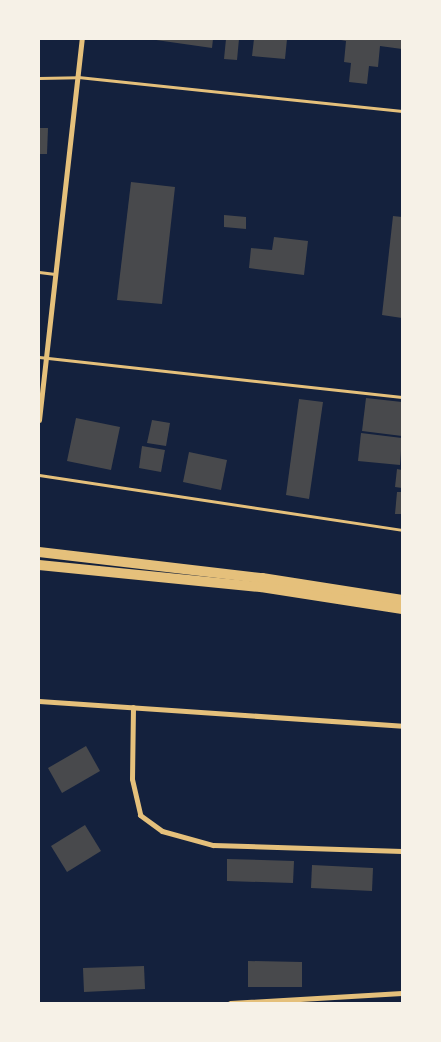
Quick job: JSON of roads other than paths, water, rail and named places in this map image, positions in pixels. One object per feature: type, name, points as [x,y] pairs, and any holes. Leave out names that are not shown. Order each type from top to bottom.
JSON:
[{"type":"main road","points":[[39,552],[262,578],[402,600]]},
{"type":"main road","points":[[39,564],[261,587],[402,609]]},
{"type":"street","points":[[39,420],[82,39]]},
{"type":"street","points":[[39,701],[402,726]]},
{"type":"street","points":[[134,708],[132,779],[140,815],[162,831],[213,845],[402,851]]},
{"type":"street","points":[[230,1003],[402,993]]},
{"type":"lane","points":[[39,78],[78,77],[402,111]]},
{"type":"lane","points":[[39,272],[55,274]]},
{"type":"lane","points":[[39,357],[402,397]]},
{"type":"lane","points":[[39,474],[402,530]]}]
